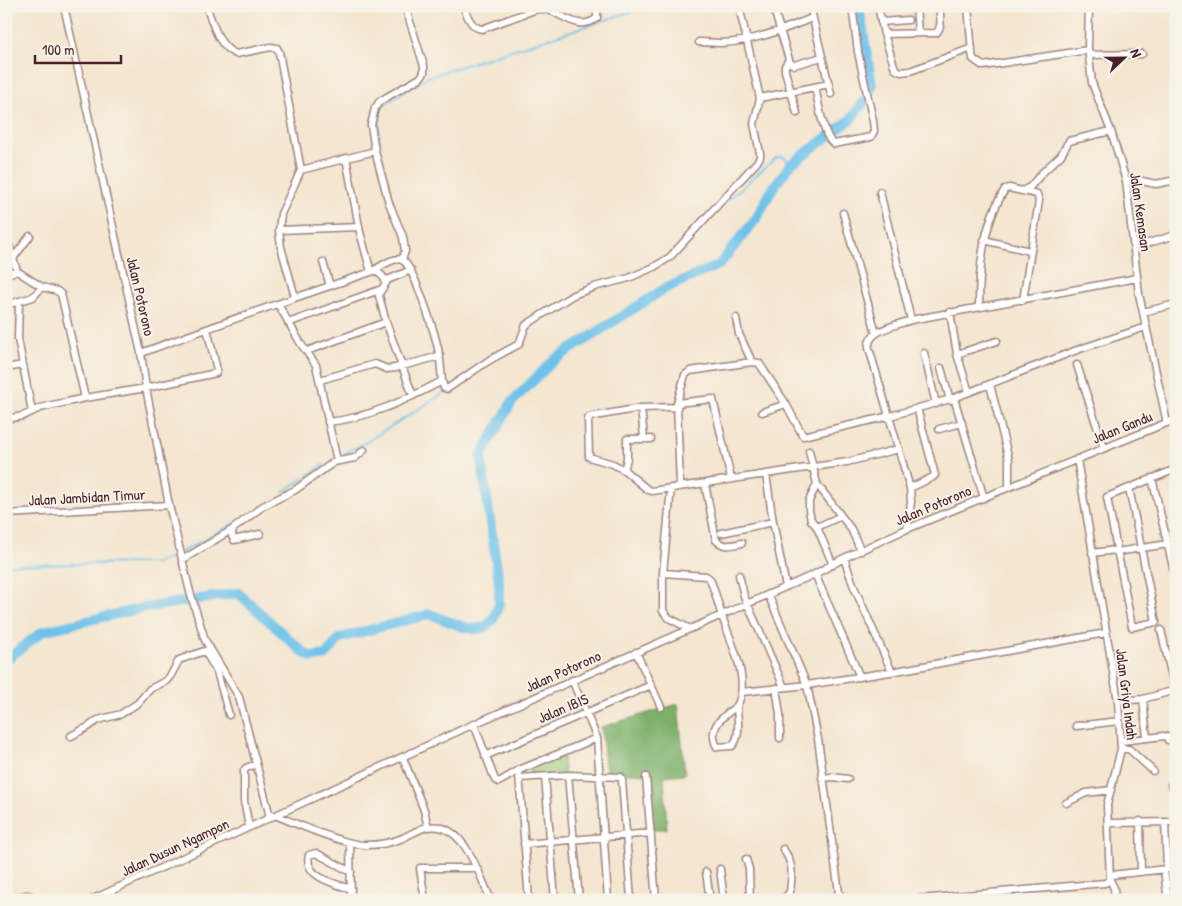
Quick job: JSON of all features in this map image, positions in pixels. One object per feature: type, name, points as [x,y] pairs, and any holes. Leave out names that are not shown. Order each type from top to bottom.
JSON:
[{"type":"street","name":"Jalan Potorono","points":[[64,6],[141,353],[169,505],[190,592],[208,650]]},
{"type":"street","points":[[206,6],[220,39],[231,52],[236,54],[273,47],[279,52],[301,170],[281,214],[279,230],[281,247],[295,298]]},
{"type":"street","points":[[402,260],[405,252],[403,237],[389,203],[375,151],[371,125],[375,108],[380,101],[420,78],[424,73],[424,66],[405,6]]},
{"type":"street","points":[[463,6],[477,29],[544,8],[553,9],[563,18],[574,23],[591,22],[596,18],[597,6]]},
{"type":"street","points":[[141,353],[373,271],[392,261],[402,260],[405,261],[411,270],[428,314],[440,356],[442,381],[444,388],[447,389],[494,357],[519,344],[526,325],[578,292],[629,278],[654,267],[674,253],[760,157],[754,124],[760,98],[739,6]]},
{"type":"street","points":[[773,6],[788,61],[794,65],[822,57]]},
{"type":"street","points":[[810,6],[831,94]]},
{"type":"street","points":[[815,87],[825,132],[830,142],[834,144],[871,138],[874,131],[873,121],[859,61],[852,6]]},
{"type":"street","points":[[878,6],[884,34],[895,69],[901,72],[910,71],[972,48]]},
{"type":"street","points":[[916,6],[918,33]]},
{"type":"street","points":[[884,34],[918,33],[930,35],[938,32],[940,27],[939,6]]},
{"type":"street","points":[[968,6],[974,59],[983,66],[1088,53],[1142,54]]},
{"type":"street","name":"Jalan Kemasan","points":[[1089,6],[1088,53],[1093,89],[1110,131],[1126,181],[1137,278],[1167,423]]},
{"type":"street","points":[[699,42],[723,43],[747,38],[779,30],[812,18]]},
{"type":"street","points":[[881,22],[908,20]]},
{"type":"street","points":[[788,61],[785,71],[797,113]]},
{"type":"street","points":[[760,98],[829,84]]},
{"type":"street","points":[[1022,191],[1030,187],[1060,156],[1069,140],[1110,131]]},
{"type":"street","points":[[301,170],[375,151]]},
{"type":"street","points":[[346,158],[359,227],[373,271],[386,281]]},
{"type":"street","points":[[1126,181],[1137,180],[1156,184],[1176,180]]},
{"type":"street","points":[[979,307],[979,282],[984,240],[1003,191],[1009,188],[1037,194],[1040,201],[1023,300]]},
{"type":"street","points":[[880,192],[911,320]]},
{"type":"street","points":[[843,212],[876,333]]},
{"type":"street","points":[[279,230],[359,227]]},
{"type":"street","points":[[6,235],[17,271],[42,287],[57,291],[62,296],[86,398]]},
{"type":"street","points":[[1134,247],[1176,235]]},
{"type":"street","points":[[14,258],[30,236]]},
{"type":"street","points":[[984,240],[1030,252]]},
{"type":"street","points":[[322,262],[330,286]]},
{"type":"street","points":[[411,270],[386,281],[379,296],[386,322],[413,396]]},
{"type":"street","points":[[6,274],[17,271]]},
{"type":"street","points":[[907,529],[911,502],[910,488],[869,348],[868,342],[876,333],[911,320],[1137,278]]},
{"type":"street","points":[[6,304],[36,296],[42,287]]},
{"type":"street","points":[[288,322],[382,289]]},
{"type":"street","points":[[19,302],[18,334],[32,412]]},
{"type":"street","points":[[278,304],[301,344],[316,365],[337,459]]},
{"type":"street","points":[[1143,312],[1176,304]]},
{"type":"street","points":[[950,312],[957,354],[969,392]]},
{"type":"street","points":[[736,318],[739,334],[752,362]]},
{"type":"street","points":[[307,351],[386,322]]},
{"type":"street","points":[[680,487],[677,405],[686,372],[752,362],[762,365],[803,436],[890,416],[952,399],[1078,350],[1146,327]]},
{"type":"street","points":[[6,419],[23,416],[40,408],[146,388],[216,372],[208,329]]},
{"type":"street","points":[[957,354],[997,341]]},
{"type":"street","points":[[924,353],[936,404]]},
{"type":"street","points":[[320,380],[375,364],[387,369],[440,356]]},
{"type":"street","points":[[1077,365],[1104,448]]},
{"type":"street","points":[[6,368],[23,366]]},
{"type":"street","points":[[942,368],[962,423],[984,498]]},
{"type":"street","points":[[328,422],[365,416],[413,396],[442,381]]},
{"type":"street","points":[[990,384],[1009,460],[1009,487]]},
{"type":"street","points":[[731,479],[713,399],[641,408],[589,417],[588,419],[589,457],[613,464],[652,491],[847,462],[899,449]]},
{"type":"street","points":[[762,412],[786,404]]},
{"type":"street","points":[[641,408],[644,438]]},
{"type":"street","points":[[910,488],[933,478],[935,475],[917,408]]},
{"type":"street","name":"Jalan Gandu","points":[[1077,458],[1176,419]]},
{"type":"street","points":[[939,430],[962,423]]},
{"type":"street","points":[[625,467],[627,438],[651,439]]},
{"type":"street","points":[[182,558],[233,529],[263,506],[295,490],[337,459],[346,461],[355,458],[364,450]]},
{"type":"street","points":[[808,452],[816,484],[851,529],[860,551]]},
{"type":"street","name":"Jalan Potorono","points":[[272,816],[572,680],[815,574],[844,558],[907,529],[1077,458]]},
{"type":"street","name":"Jalan Griya Indah","points":[[1077,458],[1118,702],[1121,749],[1107,805],[1111,878],[1115,900]]},
{"type":"street","points":[[1129,488],[1156,622],[1132,627],[1107,497],[1152,478],[1176,469]]},
{"type":"street","points":[[766,474],[786,587]]},
{"type":"street","points":[[1152,478],[1176,580]]},
{"type":"street","points":[[705,484],[716,540],[720,545],[725,546],[742,543]]},
{"type":"street","points":[[816,484],[809,501],[811,520],[817,527],[833,565]]},
{"type":"street","points":[[671,488],[664,572],[663,611],[669,618],[690,629]]},
{"type":"street","name":"Jalan Jambidan Timur","points":[[6,514],[169,505]]},
{"type":"street","points":[[817,527],[841,516]]},
{"type":"street","points":[[722,533],[773,522]]},
{"type":"street","points":[[233,529],[232,536],[234,540],[260,534]]},
{"type":"street","points":[[1092,553],[1168,544]]},
{"type":"street","points":[[844,558],[854,586],[892,672]]},
{"type":"street","points":[[664,572],[706,576],[710,579],[739,662],[742,698],[737,706],[717,722],[714,729],[714,740],[717,747],[732,746],[736,743],[738,732],[737,706]]},
{"type":"street","points":[[815,574],[860,677]]},
{"type":"street","points":[[739,575],[747,603],[784,687]]},
{"type":"street","points":[[768,594],[807,685],[818,739],[840,900]]},
{"type":"street","points":[[1118,702],[1143,699],[1176,690],[1161,630]]},
{"type":"street","points":[[742,692],[807,685],[892,672],[1106,633]]},
{"type":"street","points":[[208,650],[217,672],[229,715]]},
{"type":"street","points":[[71,736],[98,720],[121,714],[138,702],[148,691],[166,681],[172,675],[179,660],[208,650]]},
{"type":"street","points":[[208,650],[233,684],[239,697],[256,764],[272,816],[350,843],[364,845],[391,842],[428,827],[450,830],[464,842],[491,900]]},
{"type":"street","points":[[636,652],[661,707]]},
{"type":"street","points":[[572,680],[597,738],[602,837],[608,900]]},
{"type":"street","name":"Jalan IBIS","points":[[485,756],[650,684]]},
{"type":"street","points":[[776,688],[780,714],[780,738]]},
{"type":"street","points":[[1143,699],[1147,738]]},
{"type":"street","points":[[1076,726],[1119,721]]},
{"type":"street","points":[[474,724],[485,756],[497,782],[520,770],[597,738]]},
{"type":"street","points":[[1121,741],[1164,736],[1168,740]]},
{"type":"street","points":[[1121,749],[1129,749],[1153,771]]},
{"type":"street","points":[[403,758],[424,810],[428,827]]},
{"type":"street","points":[[249,827],[244,801],[244,772],[246,768],[256,764]]},
{"type":"street","points":[[520,770],[519,778],[529,900]]},
{"type":"street","points":[[519,778],[545,778],[568,775],[618,776],[622,780],[631,900]]},
{"type":"street","points":[[568,775],[579,900]]},
{"type":"street","points":[[646,777],[656,900]]},
{"type":"street","points":[[545,778],[555,900]]},
{"type":"street","points":[[822,778],[848,779]]},
{"type":"street","points":[[1066,803],[1086,793],[1111,790]]},
{"type":"street","name":"Jalan Dusun Ngampon","points":[[91,900],[272,816]]},
{"type":"street","points":[[1108,822],[1176,822]]},
{"type":"street","points":[[1140,822],[1141,872]]},
{"type":"street","points":[[1165,822],[1165,869],[1168,900]]},
{"type":"street","points":[[524,844],[651,833]]},
{"type":"street","points":[[350,843],[351,900]]},
{"type":"street","points":[[783,849],[790,858],[792,878],[790,892],[783,900]]},
{"type":"street","points":[[351,872],[316,853],[309,855],[309,864],[320,877],[351,889]]},
{"type":"street","points":[[746,859],[749,869],[750,900]]},
{"type":"street","points":[[425,900],[420,868],[476,868]]},
{"type":"street","points":[[909,900],[1105,883],[1111,878],[1176,868]]},
{"type":"street","points":[[720,869],[724,900]]},
{"type":"street","points":[[706,872],[710,900]]},
{"type":"street","points":[[1166,884],[1176,884]]},
{"type":"street","points":[[12,900],[28,894],[32,895],[36,900]]},
{"type":"green space","points":[[678,704],[685,774],[664,776],[667,829],[653,829],[647,774],[606,772],[601,727]]},
{"type":"green space","points":[[563,756],[564,774],[530,776],[529,768]]},
{"type":"waterway","points":[[378,149],[380,107],[428,77],[649,6]]},
{"type":"waterway","points":[[6,660],[43,631],[143,608],[238,593],[304,653],[312,657],[326,655],[340,638],[430,614],[463,627],[476,629],[485,627],[493,620],[499,605],[499,583],[481,456],[512,402],[554,360],[666,288],[719,265],[756,219],[773,188],[791,164],[849,121],[868,97],[872,86],[859,6]]},
{"type":"waterway","points":[[722,205],[777,157],[784,157],[791,164]]},
{"type":"waterway","points":[[676,255],[712,216]]},
{"type":"waterway","points":[[338,457],[368,441],[447,391]]},
{"type":"waterway","points":[[283,492],[325,464]]},
{"type":"waterway","points":[[182,552],[235,523]]},
{"type":"waterway","points":[[6,565],[157,563],[178,554]]}]
